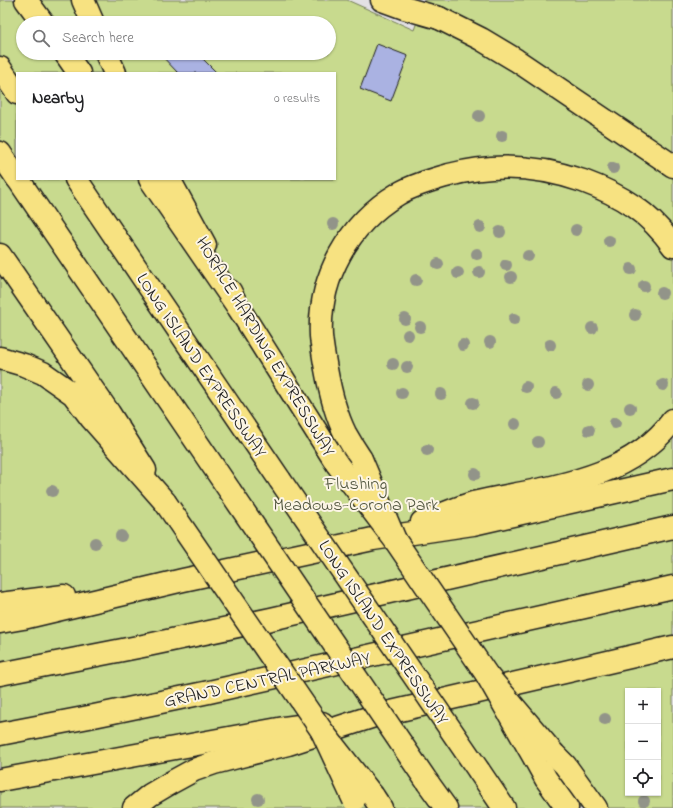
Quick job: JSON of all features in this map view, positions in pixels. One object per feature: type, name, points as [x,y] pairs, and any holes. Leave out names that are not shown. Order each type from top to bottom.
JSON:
[{"type":"main road","points":[[26,0],[38,16]]},
{"type":"main road","points":[[83,0],[90,16]]},
{"type":"main road","points":[[382,0],[439,18],[482,39],[516,60],[673,166]]},
{"type":"main road","points":[[70,60],[78,72]]},
{"type":"main road","points":[[110,60],[116,72]]},
{"type":"main road","points":[[0,68],[16,92]]},
{"type":"main road","points":[[0,153],[16,177]]},
{"type":"main road","points":[[395,540],[361,459],[345,433],[329,388],[321,336],[321,314],[330,273],[340,253],[352,235],[366,219],[399,193],[421,184],[460,172],[504,167],[526,168],[571,177],[617,195],[635,206],[651,219],[673,246]]},
{"type":"main road","points":[[18,180],[446,808]]},
{"type":"main road","name":"LONG ISLAND EXPRESSWAY","points":[[77,180],[504,808]]},
{"type":"main road","points":[[151,180],[238,307]]},
{"type":"main road","name":"HORACE HARDING EXPRESSWAY","points":[[170,180],[238,307],[337,464],[395,540],[487,675],[545,756]]},
{"type":"main road","points":[[0,255],[110,413],[165,502],[322,732],[367,803]]},
{"type":"main road","points":[[0,358],[24,365],[43,373],[73,394],[91,418],[165,502]]},
{"type":"main road","points":[[373,539],[472,504],[563,485],[583,480],[604,472],[637,454],[654,441],[673,420]]},
{"type":"main road","points":[[0,622],[23,618],[183,580],[373,539],[473,524],[673,478]]},
{"type":"main road","points":[[0,674],[140,647],[264,620],[673,527]]},
{"type":"main road","points":[[0,604],[183,580]]},
{"type":"main road","name":"GRAND CENTRAL PARKWAY","points":[[0,734],[208,692],[673,587]]},
{"type":"main road","points":[[134,808],[150,795],[172,782],[194,770],[214,763],[288,744],[374,716],[673,647]]},
{"type":"main road","points":[[0,780],[284,728],[374,716]]},
{"type":"main road","points":[[567,808],[546,779],[545,756],[565,765],[596,808]]},
{"type":"green space","name":"Flushing Meadows-Corona Park","points":[[0,0],[347,0],[414,30],[425,0],[673,0],[673,808],[0,808]]},
{"type":"building","points":[[377,44],[408,56],[391,101],[360,89]]},
{"type":"building","points":[[166,60],[204,60],[216,72],[177,72]]}]
